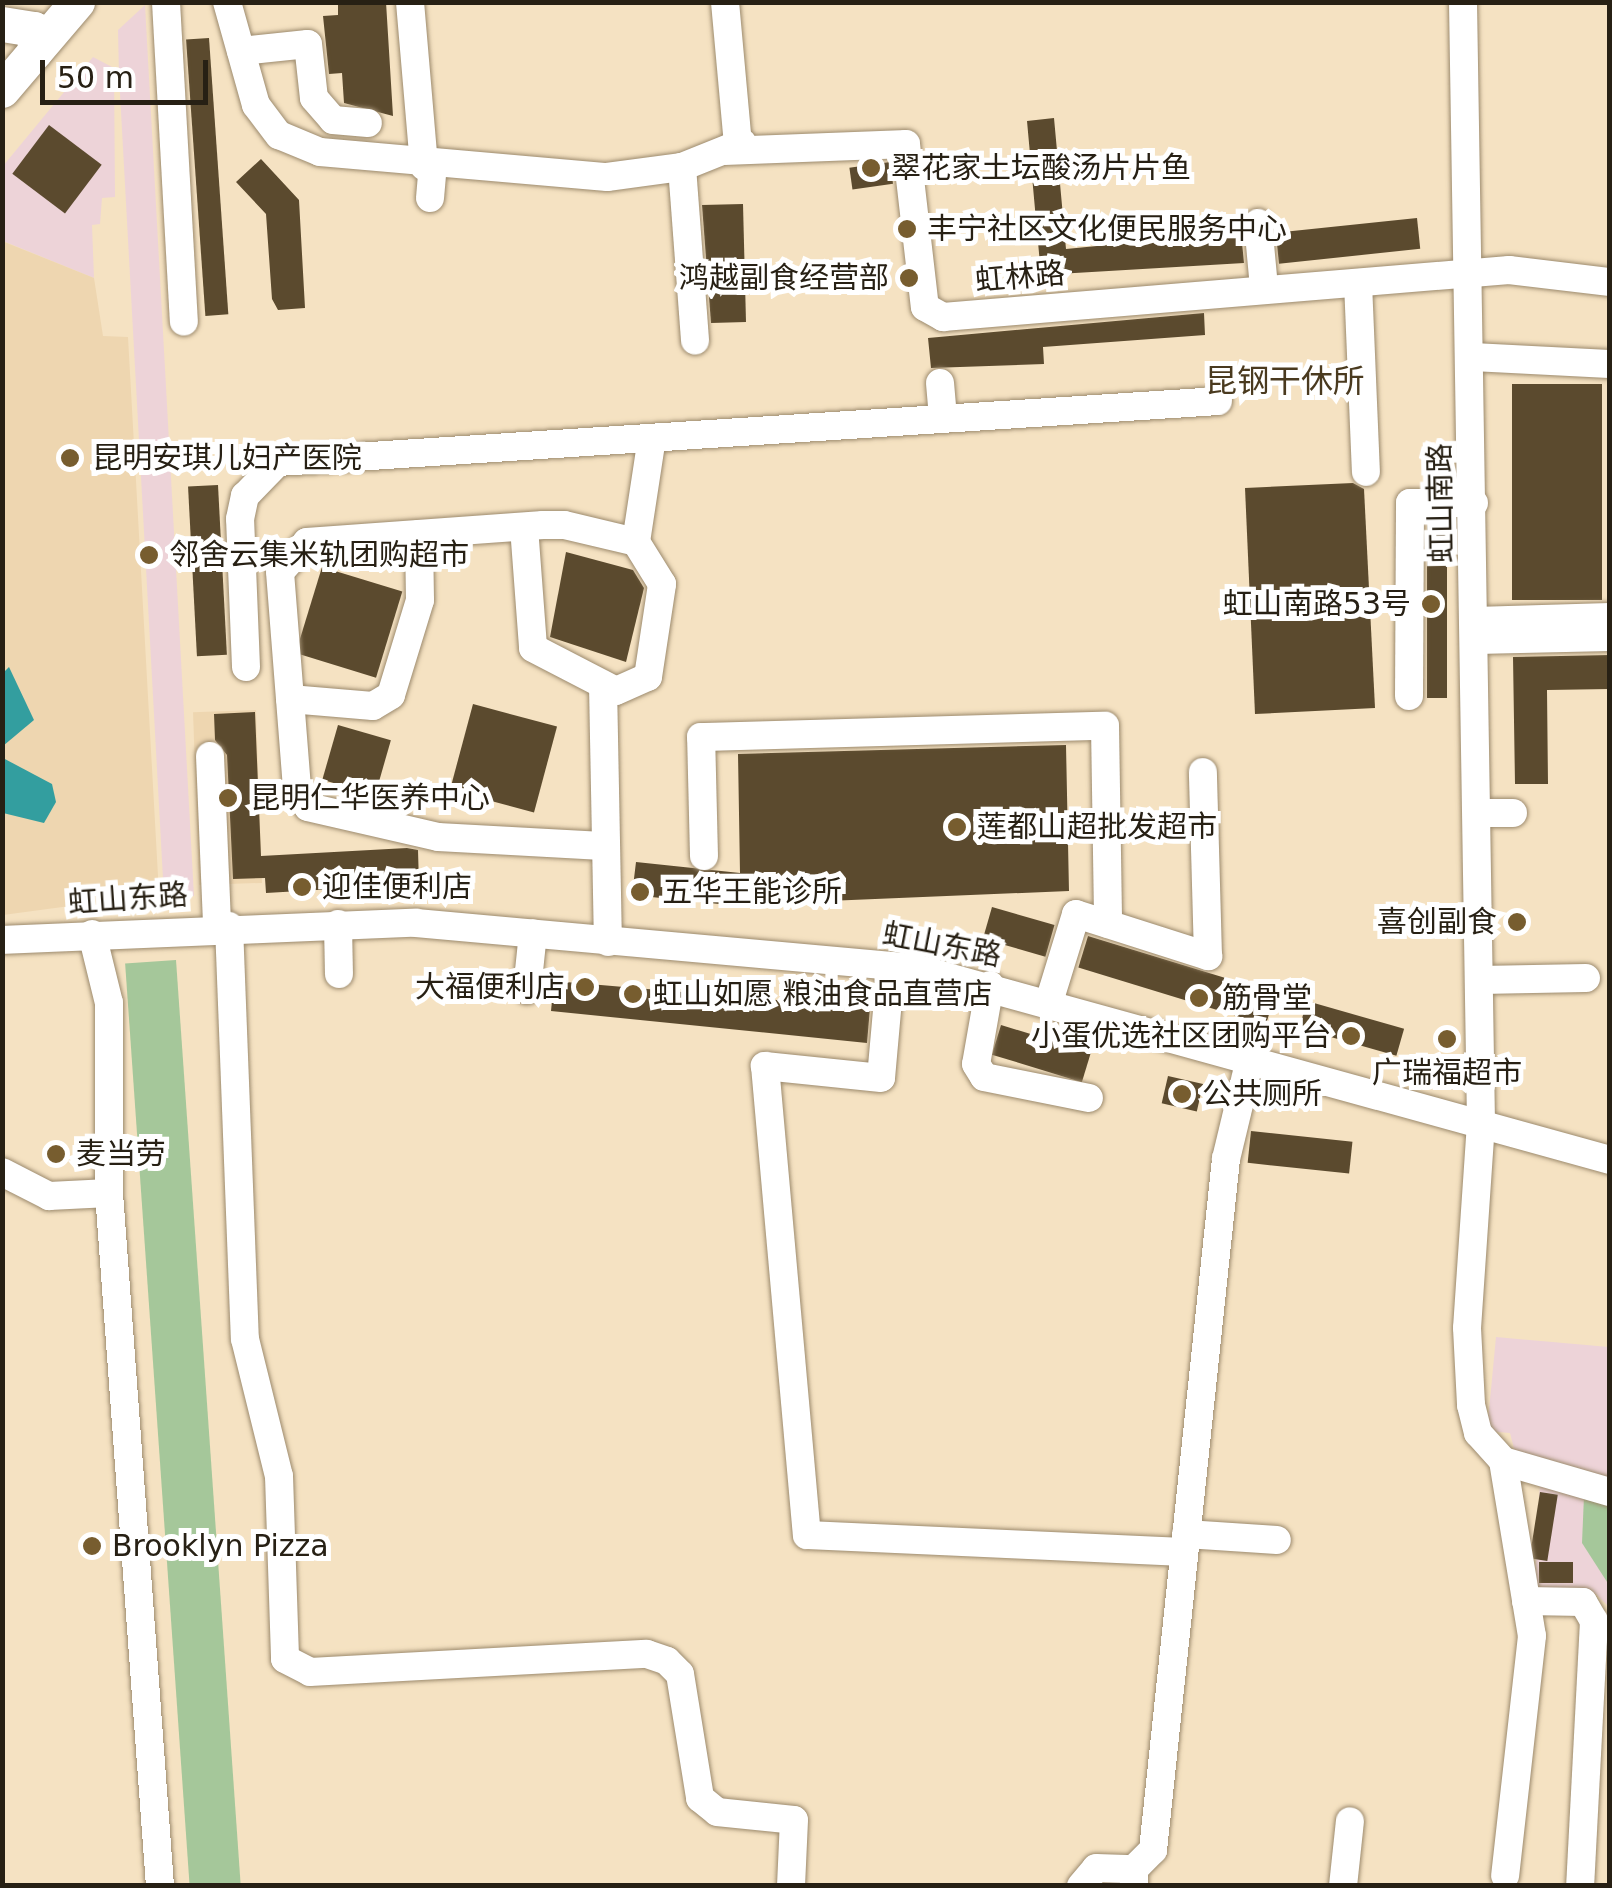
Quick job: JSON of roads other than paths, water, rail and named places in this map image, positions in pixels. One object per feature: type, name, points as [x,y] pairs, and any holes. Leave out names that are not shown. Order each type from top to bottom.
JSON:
[{"type":"main road","points":[[2,24],[20,2]]},
{"type":"main road","points":[[2,90],[76,2]]},
{"type":"main road","points":[[35,52],[98,2]]},
{"type":"main road","points":[[2,24],[25,21],[35,52]]},
{"type":"street","points":[[166,2],[184,321]]},
{"type":"street","name":"虹林路","points":[[227,2],[270,126],[332,155],[607,178],[682,167],[739,145],[844,150],[906,144],[924,307],[934,315],[1273,295],[1358,283],[1472,277],[1509,270],[1610,282]]},
{"type":"street","points":[[410,2],[430,198]]},
{"type":"street","points":[[725,2],[739,145]]},
{"type":"street","name":"虹山南路","points":[[1463,2],[1472,277],[1482,1123],[1467,1328],[1471,1406],[1478,1433],[1503,1461]]},
{"type":"street","points":[[241,51],[308,44],[314,98],[333,120],[332,155]]},
{"type":"street","points":[[333,120],[368,123]]},
{"type":"street","points":[[682,167],[694,341]]},
{"type":"street","points":[[1258,223],[1273,295]]},
{"type":"street","points":[[1358,283],[1366,472]]},
{"type":"street","points":[[1472,357],[1610,364]]},
{"type":"street","points":[[940,384],[943,419]]},
{"type":"street","points":[[246,666],[240,519],[244,496],[278,462],[1218,401]]},
{"type":"street","points":[[524,527],[533,648],[603,685],[628,691],[652,666],[662,584],[636,542],[652,438]]},
{"type":"street","points":[[1409,696],[1410,504],[1474,503]]},
{"type":"street","points":[[604,846],[438,838],[308,808],[297,790],[282,561],[307,542],[524,527],[564,525],[636,542]]},
{"type":"street","points":[[290,699],[373,706],[391,695],[420,600],[419,534]]},
{"type":"street","points":[[1476,630],[1610,617]]},
{"type":"street","points":[[1476,630],[1610,637]]},
{"type":"street","points":[[603,685],[608,942]]},
{"type":"street","points":[[704,856],[700,737],[1105,726],[1108,924]]},
{"type":"street","points":[[210,756],[245,1339],[279,1476],[285,1659],[310,1672],[647,1654],[668,1661],[680,1674],[700,1798],[718,1812],[794,1820],[792,1886]]},
{"type":"street","points":[[1049,1002],[1076,914],[1208,956],[1202,772]]},
{"type":"street","points":[[1478,813],[1512,813]]},
{"type":"street","points":[[338,924],[339,974]]},
{"type":"street","name":"虹山东路","points":[[2,940],[223,926],[338,924],[533,933],[891,966],[990,986],[1610,1160]]},
{"type":"street","points":[[528,990],[533,933]]},
{"type":"street","points":[[92,934],[108,1003],[109,1193],[160,1886]]},
{"type":"street","points":[[891,966],[881,1078],[765,1066],[808,1536],[1185,1543],[1277,1540]]},
{"type":"street","points":[[1480,980],[1586,978]]},
{"type":"street","points":[[990,986],[976,1064],[984,1077],[1089,1098]]},
{"type":"street","points":[[1081,1886],[1096,1868],[1134,1877],[1153,1850],[1226,1158],[1250,1059]]},
{"type":"street","points":[[2,1172],[49,1196],[109,1193]]},
{"type":"street","points":[[1504,1875],[1532,1636],[1503,1461],[1610,1492]]},
{"type":"street","points":[[1526,1601],[1583,1602],[1594,1621],[1580,1886]]},
{"type":"street","points":[[1343,1886],[1350,1821]]},
{"type":"water","points":[[9,667],[34,720],[3,746],[3,673]]},
{"type":"water","points":[[3,758],[52,784],[56,802],[44,823],[3,813]]},
{"type":"place","name":"翠花家土坛酸汤片片鱼","points":[[871,168]]},
{"type":"place","name":"丰宁社区文化便民服务中心","points":[[907,229]]},
{"type":"place","name":"鸿越副食经营部","points":[[909,278]]},
{"type":"place","name":"昆明安琪儿妇产医院","points":[[70,458]]},
{"type":"place","name":"邻舍云集米轨团购超市","points":[[149,555]]},
{"type":"place","name":"虹山南路53号","points":[[1431,604]]},
{"type":"place","name":"昆明仁华医养中心","points":[[228,798]]},
{"type":"place","name":"莲都山超批发超市","points":[[957,827]]},
{"type":"place","name":"迎佳便利店","points":[[302,887]]},
{"type":"place","name":"五华王能诊所","points":[[640,892]]},
{"type":"place","name":"喜创副食","points":[[1517,922]]},
{"type":"place","name":"大福便利店","points":[[585,987]]},
{"type":"place","name":"虹山如愿 粮油食品直营店","points":[[633,994]]},
{"type":"place","name":"筋骨堂","points":[[1199,998]]},
{"type":"place","name":"小蛋优选社区团购平台","points":[[1351,1036]]},
{"type":"place","name":"广瑞福超市","points":[[1447,1039]]},
{"type":"place","name":"公共厕所","points":[[1182,1094]]},
{"type":"place","name":"麦当劳","points":[[56,1154]]},
{"type":"place","name":"Brooklyn Pizza","points":[[92,1546]]},
{"type":"district","name":"昆钢干休所","points":[[1285,381]]}]
